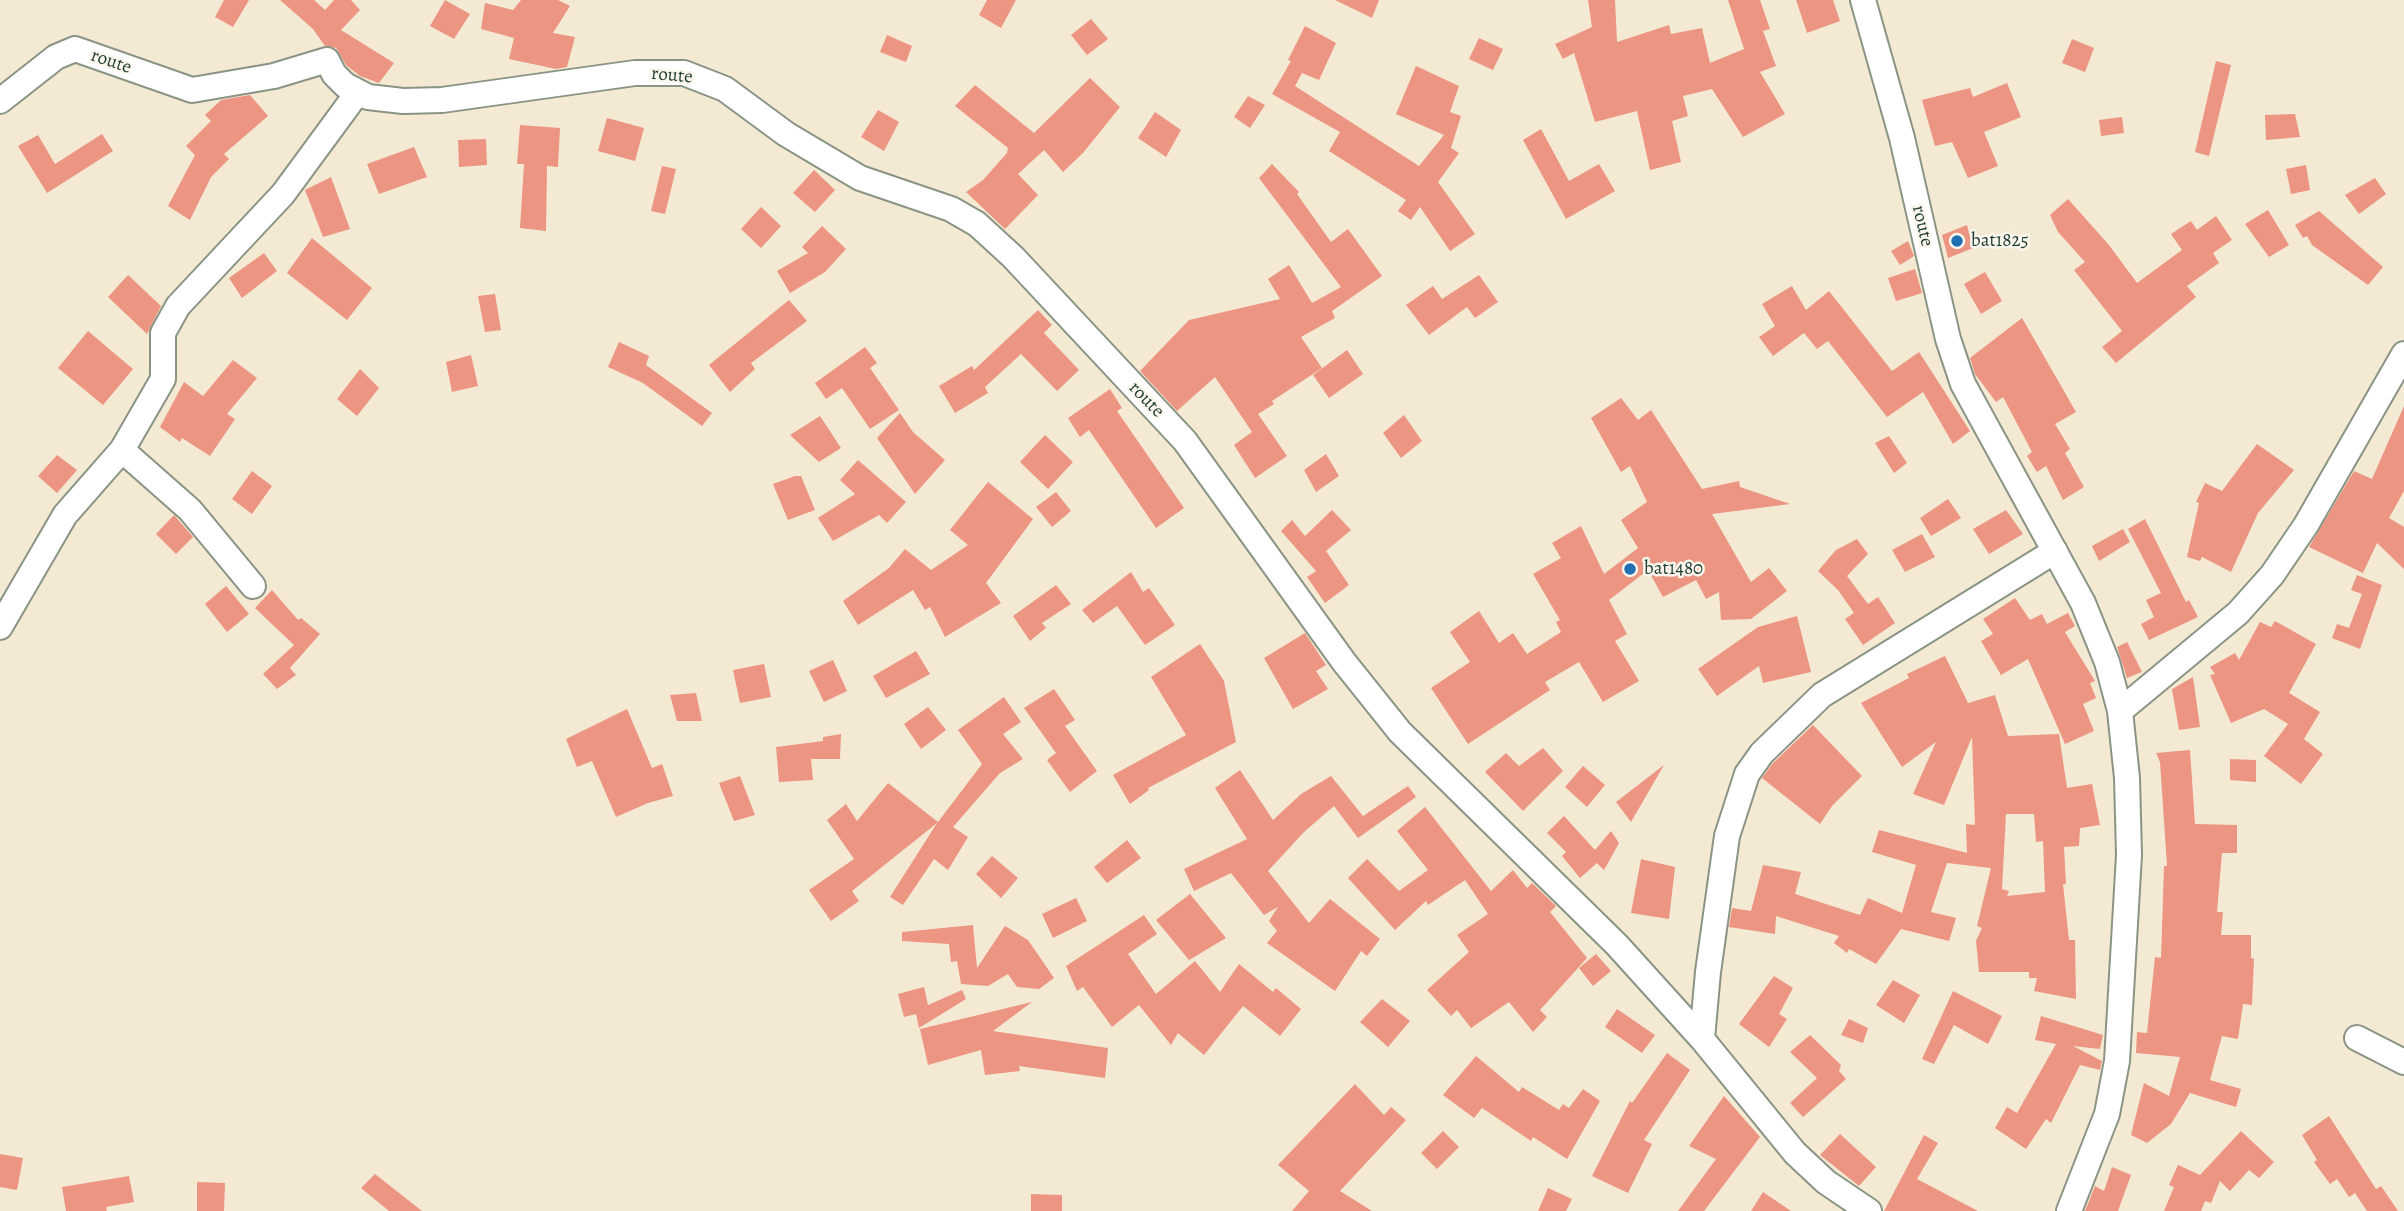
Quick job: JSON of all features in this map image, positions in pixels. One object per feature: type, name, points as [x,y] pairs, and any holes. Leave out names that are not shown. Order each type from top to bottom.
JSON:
[{"type":"street","name":"route","points":[[1863,0],[1902,138],[1948,339],[1963,384],[2082,603],[2102,650],[2120,711],[2127,778],[2129,855],[2117,1061],[2107,1114],[2069,1211]]},
{"type":"street","name":"route","points":[[0,101],[56,57],[75,49],[192,90],[274,76],[327,60],[334,74],[358,92],[368,97],[403,101],[442,100],[635,73],[684,73],[708,80],[725,89],[786,134],[860,178],[950,209],[976,224],[1013,257],[1185,441],[1344,662],[1400,732],[1617,945],[1702,1039],[1795,1153],[1826,1182],[1869,1211]]},
{"type":"street","points":[[4,612],[65,515],[122,450],[163,379],[163,333],[178,306],[283,194],[358,92]]},
{"type":"street","points":[[2120,711],[2238,613],[2272,575],[2306,524],[2404,354]]},
{"type":"street","points":[[122,450],[190,510],[253,586]]},
{"type":"street","points":[[1702,1039],[1707,972],[1727,836],[1747,774],[1762,753],[1822,695],[2056,551]]},
{"type":"street","points":[[2357,1038],[2404,1062]]},
{"type":"building","points":[[224,0],[249,0],[233,27],[215,17]]},
{"type":"building","points":[[280,0],[314,0],[325,10],[334,0],[351,0],[360,10],[341,30],[394,63],[379,83],[360,76],[346,65],[336,48],[325,46],[313,29]]},
{"type":"building","points":[[445,0],[470,14],[454,39],[430,26]]},
{"type":"building","points":[[521,0],[558,0],[570,6],[553,33],[575,37],[567,67],[556,69],[509,59],[514,38],[481,29],[485,3],[513,10]]},
{"type":"building","points":[[987,0],[1016,0],[1001,28],[979,15]]},
{"type":"building","points":[[1335,0],[1379,0],[1372,18]]},
{"type":"building","points":[[1588,0],[1615,0],[1617,42],[1669,25],[1671,34],[1702,28],[1710,63],[1744,49],[1728,0],[1760,0],[1770,29],[1763,31],[1776,66],[1760,72],[1785,114],[1743,137],[1712,89],[1683,96],[1688,116],[1672,121],[1681,162],[1650,170],[1637,111],[1595,122],[1574,53],[1563,59],[1555,44],[1592,27]]},
{"type":"building","points":[[1796,0],[1833,0],[1840,21],[1807,33]]},
{"type":"building","points":[[1091,19],[1108,39],[1087,55],[1071,35]]},
{"type":"building","points":[[1305,26],[1336,43],[1319,80],[1302,73],[1295,86],[1419,166],[1444,135],[1396,114],[1416,66],[1459,86],[1450,112],[1461,116],[1451,148],[1459,153],[1438,182],[1475,234],[1450,251],[1420,207],[1411,220],[1398,211],[1406,200],[1329,151],[1340,132],[1272,94],[1291,61],[1288,60]]},
{"type":"building","points":[[887,35],[912,46],[906,62],[880,52]]},
{"type":"building","points":[[1479,38],[1503,49],[1493,70],[1469,59]]},
{"type":"building","points":[[2072,39],[2094,48],[2085,72],[2062,63]]},
{"type":"building","points":[[2216,61],[2231,65],[2209,156],[2195,152]]},
{"type":"building","points":[[1090,78],[1120,107],[1083,153],[1063,172],[1044,150],[1018,174],[1038,195],[1005,229],[966,192],[983,180],[1007,153],[1008,148],[955,106],[975,85],[1034,133]]},
{"type":"building","points":[[2007,83],[2021,117],[1984,132],[1998,166],[1968,178],[1952,142],[1935,146],[1922,100],[1970,88],[1973,97]]},
{"type":"building","points":[[250,95],[268,116],[224,154],[229,159],[211,177],[190,220],[168,206],[195,155],[186,146],[211,121],[205,115],[221,100]]},
{"type":"building","points":[[1248,96],[1265,105],[1250,128],[1234,117]]},
{"type":"building","points":[[878,110],[899,122],[884,151],[861,137]]},
{"type":"building","points":[[1155,112],[1181,130],[1166,157],[1138,138]]},
{"type":"building","points":[[2295,114],[2300,137],[2266,140],[2265,115]]},
{"type":"building","points":[[2122,117],[2124,133],[2101,136],[2099,120]]},
{"type":"building","points":[[607,118],[644,128],[635,161],[598,151]]},
{"type":"building","points":[[520,125],[560,128],[558,167],[547,166],[546,231],[520,228],[524,164],[517,164]]},
{"type":"building","points":[[1541,129],[1569,181],[1599,164],[1615,191],[1566,219],[1523,140]]},
{"type":"building","points":[[102,134],[113,151],[47,193],[18,146],[38,135],[55,164]]},
{"type":"building","points":[[486,139],[487,165],[459,167],[458,140]]},
{"type":"building","points":[[414,147],[427,177],[379,194],[367,164]]},
{"type":"building","points":[[1272,164],[1299,192],[1297,194],[1331,242],[1348,229],[1382,276],[1332,311],[1335,318],[1301,337],[1322,368],[1272,401],[1274,404],[1258,414],[1287,456],[1255,478],[1234,445],[1252,432],[1215,377],[1177,411],[1140,371],[1189,320],[1280,299],[1268,279],[1289,265],[1312,303],[1341,287],[1259,178]]},
{"type":"building","points":[[2306,165],[2310,190],[2291,194],[2286,169]]},
{"type":"building","points":[[662,166],[676,169],[665,214],[651,211]]},
{"type":"building","points":[[814,170],[835,190],[815,212],[793,193]]},
{"type":"building","points":[[331,177],[350,229],[323,237],[305,190]]},
{"type":"building","points":[[2375,178],[2386,194],[2359,214],[2345,195]]},
{"type":"building","points":[[2068,199],[2109,245],[2137,283],[2182,250],[2171,234],[2191,221],[2197,230],[2216,216],[2232,240],[2213,253],[2219,263],[2187,286],[2196,297],[2116,363],[2102,347],[2122,331],[2074,270],[2085,262],[2058,232],[2050,215]]},
{"type":"building","points":[[761,207],[781,226],[761,248],[741,229]]},
{"type":"building","points":[[2268,210],[2289,245],[2269,257],[2245,224]]},
{"type":"building","points":[[2319,211],[2383,267],[2368,285],[2312,245],[2307,236],[2303,238],[2295,225]]},
{"type":"building","name":"bat1825","points":[[1967,225],[1973,248],[1948,258],[1942,235]]},
{"type":"building","points":[[822,226],[846,249],[825,272],[790,293],[777,271],[808,253],[802,247]]},
{"type":"building","points":[[312,238],[372,288],[347,320],[287,273]]},
{"type":"building","points":[[1908,241],[1914,256],[1900,265],[1891,251]]},
{"type":"building","points":[[264,253],[277,271],[242,298],[229,278]]},
{"type":"building","points":[[1915,269],[1922,293],[1896,301],[1888,278]]},
{"type":"building","points":[[1985,272],[2002,301],[1981,314],[1964,284]]},
{"type":"building","points":[[128,275],[161,306],[147,334],[108,297]]},
{"type":"building","points":[[1479,275],[1498,302],[1475,318],[1467,307],[1429,335],[1406,305],[1433,286],[1442,299]]},
{"type":"building","points":[[1792,286],[1806,310],[1829,291],[1892,371],[1919,352],[1970,431],[1953,444],[1923,392],[1887,417],[1828,341],[1817,349],[1804,333],[1773,356],[1759,337],[1775,326],[1762,304]]},
{"type":"building","points":[[495,294],[501,330],[485,332],[478,296]]},
{"type":"building","points":[[789,300],[807,321],[751,363],[755,369],[730,392],[709,365]]},
{"type":"building","points":[[1038,310],[1052,325],[1044,333],[1079,370],[1057,391],[1021,354],[985,387],[988,393],[955,413],[939,386],[972,366],[974,370]]},
{"type":"building","points":[[2022,318],[2076,412],[2055,424],[2070,449],[2065,453],[2084,487],[2063,500],[2046,466],[2037,472],[2027,456],[2032,452],[2003,397],[1996,402],[1975,374],[1970,358]]},
{"type":"building","points":[[88,331],[133,369],[103,405],[58,368]]},
{"type":"building","points":[[619,342],[649,356],[646,365],[712,413],[702,426],[643,383],[608,367]]},
{"type":"building","points":[[865,347],[877,363],[870,368],[899,410],[870,429],[842,388],[826,399],[815,383]]},
{"type":"building","points":[[1347,350],[1363,374],[1329,398],[1313,375]]},
{"type":"building","points":[[471,355],[478,386],[452,392],[446,362]]},
{"type":"building","points":[[233,360],[257,378],[227,414],[235,419],[210,456],[182,438],[180,442],[160,427],[184,382],[203,396]]},
{"type":"building","points":[[360,369],[379,388],[357,416],[337,399]]},
{"type":"building","points":[[1110,389],[1122,408],[1117,411],[1184,508],[1156,528],[1089,430],[1080,437],[1068,418]]},
{"type":"building","points":[[1621,398],[1638,420],[1651,410],[1702,489],[1739,481],[1740,487],[1790,504],[1712,514],[1751,582],[1769,568],[1787,591],[1751,619],[1721,620],[1719,592],[1706,599],[1696,580],[1663,597],[1648,570],[1609,600],[1627,634],[1615,641],[1639,681],[1603,702],[1579,662],[1545,682],[1550,690],[1468,744],[1431,688],[1470,662],[1450,632],[1479,611],[1499,643],[1513,633],[1527,654],[1561,632],[1556,622],[1560,620],[1533,574],[1561,558],[1552,543],[1581,526],[1604,574],[1638,548],[1621,520],[1647,502],[1630,466],[1621,472],[1591,418]]},
{"type":"building","points":[[2404,406],[2404,491],[2389,518],[2404,527],[2404,569],[2377,543],[2363,573],[2309,547],[2354,471],[2372,479]]},
{"type":"building","points":[[900,413],[913,432],[945,460],[915,494],[877,438]]},
{"type":"building","points":[[1404,415],[1422,441],[1401,458],[1383,433]]},
{"type":"building","points":[[820,416],[841,448],[819,462],[790,435]]},
{"type":"building","points":[[1045,435],[1073,462],[1048,489],[1020,462]]},
{"type":"building","points":[[1889,436],[1907,463],[1894,473],[1875,443]]},
{"type":"building","points":[[2257,444],[2294,470],[2258,513],[2231,572],[2202,557],[2200,561],[2187,557],[2199,503],[2196,502],[2205,483],[2222,491]]},
{"type":"building","points":[[1326,454],[1339,476],[1316,492],[1304,470]]},
{"type":"building","points":[[57,455],[77,470],[57,493],[38,476]]},
{"type":"building","points":[[858,460],[906,502],[887,523],[879,515],[833,541],[818,518],[855,494],[840,480]]},
{"type":"building","points":[[252,471],[272,486],[252,514],[232,499]]},
{"type":"building","points":[[801,476],[815,510],[788,520],[773,484]]},
{"type":"building","points":[[988,482],[1033,519],[986,583],[1001,603],[945,637],[930,607],[925,610],[913,590],[858,625],[843,601],[889,568],[905,549],[931,570],[968,545],[950,530]]},
{"type":"building","points":[[1056,492],[1071,511],[1052,527],[1036,507]]},
{"type":"building","points":[[1948,499],[1961,518],[1931,536],[1920,518]]},
{"type":"building","points":[[1332,510],[1351,530],[1326,551],[1349,585],[1325,603],[1307,577],[1316,571],[1281,531],[1292,520],[1305,536]]},
{"type":"building","points":[[2006,510],[2023,534],[1989,554],[1973,529]]},
{"type":"building","points":[[174,515],[193,537],[176,554],[156,534]]},
{"type":"building","points":[[2145,519],[2186,602],[2189,600],[2198,617],[2149,640],[2141,624],[2154,617],[2146,600],[2161,593],[2128,529]]},
{"type":"building","points":[[2123,529],[2130,542],[2099,561],[2092,546]]},
{"type":"building","points":[[1922,534],[1935,557],[1905,572],[1892,550]]},
{"type":"building","points":[[1857,539],[1868,554],[1847,576],[1868,604],[1878,597],[1895,623],[1863,645],[1845,619],[1854,613],[1838,590],[1818,571],[1836,550]]},
{"type":"building","points":[[1131,572],[1143,592],[1149,588],[1175,625],[1145,645],[1117,606],[1093,623],[1082,610]]},
{"type":"building","points":[[2357,575],[2382,585],[2360,649],[2332,638],[2337,624],[2349,628],[2362,594],[2351,590]]},
{"type":"building","points":[[1056,585],[1071,604],[1042,623],[1046,628],[1030,641],[1013,616]]},
{"type":"building","points":[[226,586],[249,614],[227,632],[205,604]]},
{"type":"building","points":[[272,590],[298,620],[301,618],[320,634],[290,668],[296,675],[277,689],[263,674],[294,645],[255,608]]},
{"type":"building","points":[[2015,598],[2030,620],[2042,614],[2047,624],[2068,613],[2075,626],[2065,632],[2095,681],[2090,683],[2096,698],[2083,704],[2094,731],[2065,744],[2028,659],[2001,675],[1981,641],[1993,634],[1983,619]]},
{"type":"building","points":[[1797,616],[1811,672],[1763,683],[1759,666],[1717,696],[1698,669],[1758,627]]},
{"type":"building","points":[[2275,621],[2316,644],[2289,693],[2320,712],[2304,739],[2323,754],[2301,784],[2264,756],[2288,724],[2264,709],[2231,723],[2210,675],[2215,674],[2210,667],[2235,653],[2239,660],[2260,622],[2271,627]]},
{"type":"building","points":[[1305,633],[1326,665],[1316,671],[1328,689],[1293,709],[1264,658]]},
{"type":"building","points":[[2127,642],[2142,672],[2127,678],[2117,647]]},
{"type":"building","points":[[1200,644],[1224,681],[1236,742],[1148,788],[1149,790],[1130,804],[1113,775],[1186,735],[1151,677]]},
{"type":"building","points":[[916,651],[930,674],[886,698],[873,676]]},
{"type":"building","points":[[1945,656],[1968,703],[1995,695],[2008,736],[2059,734],[2067,788],[2092,784],[2100,825],[2080,828],[2079,846],[2064,847],[2066,884],[2063,884],[2069,940],[2075,940],[2076,999],[2034,991],[2037,978],[2029,978],[2029,972],[1979,972],[1976,941],[1982,928],[1977,926],[1991,868],[1947,863],[1931,912],[1956,918],[1949,941],[1901,929],[1876,964],[1849,949],[1847,953],[1834,943],[1839,936],[1776,916],[1775,934],[1729,927],[1732,908],[1751,911],[1763,865],[1801,872],[1795,894],[1860,915],[1868,898],[1902,913],[1916,865],[1872,852],[1879,830],[1967,853],[1966,824],[1975,825],[1972,737],[1944,805],[1913,794],[1936,742],[1902,767],[1861,703],[1909,678],[1907,674]],"holes":[[[2006,814],[2034,814],[2036,842],[2043,841],[2045,892],[2007,896],[2009,891],[2002,889]]]},
{"type":"building","points":[[833,660],[847,691],[824,702],[809,671]]},
{"type":"building","points":[[764,664],[771,697],[740,703],[733,670]]},
{"type":"building","points":[[2193,677],[2200,727],[2179,730],[2172,689]]},
{"type":"building","points":[[1054,689],[1075,720],[1065,726],[1097,771],[1070,792],[1047,760],[1056,753],[1024,708]]},
{"type":"building","points":[[696,693],[702,721],[677,721],[670,695]]},
{"type":"building","points":[[1004,697],[1021,722],[1003,734],[1023,759],[1000,773],[953,827],[968,837],[948,870],[934,859],[903,905],[890,897],[937,823],[852,891],[859,901],[831,921],[809,890],[854,859],[827,820],[846,804],[857,821],[888,783],[938,822],[982,764],[958,730]]},
{"type":"building","points":[[928,707],[946,730],[921,749],[904,724]]},
{"type":"building","points":[[627,709],[652,768],[662,764],[673,796],[616,817],[592,761],[577,767],[566,739]]},
{"type":"building","points":[[1813,725],[1862,776],[1832,806],[1820,824],[1762,778],[1773,763]]},
{"type":"building","points":[[841,734],[840,759],[811,759],[813,780],[779,782],[776,747],[823,741],[823,737]]},
{"type":"building","points":[[1543,748],[1563,771],[1523,811],[1485,772],[1506,753],[1519,766]]},
{"type":"building","points":[[2190,750],[2195,824],[2237,825],[2237,853],[2222,853],[2217,912],[2223,912],[2221,935],[2251,935],[2251,958],[2254,959],[2252,1005],[2243,1004],[2238,1039],[2222,1036],[2210,1080],[2241,1089],[2236,1107],[2190,1093],[2171,1124],[2147,1143],[2131,1135],[2144,1083],[2169,1096],[2180,1057],[2136,1053],[2137,1032],[2147,1033],[2155,957],[2161,958],[2164,866],[2167,866],[2160,762],[2156,753]]},
{"type":"building","points":[[2230,759],[2256,760],[2256,782],[2230,780]]},
{"type":"building","points":[[1664,765],[1631,822],[1616,802]]},
{"type":"building","points":[[1583,766],[1605,785],[1587,807],[1565,787]]},
{"type":"building","points":[[1240,770],[1273,820],[1301,794],[1331,776],[1363,816],[1408,786],[1416,797],[1358,838],[1334,806],[1304,832],[1268,871],[1309,923],[1330,899],[1380,939],[1367,956],[1361,951],[1335,991],[1267,943],[1277,931],[1269,921],[1278,907],[1264,915],[1231,873],[1194,891],[1184,869],[1247,839],[1215,788]]},
{"type":"building","points":[[740,776],[755,815],[734,821],[719,783]]},
{"type":"building","points":[[1425,807],[1491,891],[1513,870],[1527,888],[1532,883],[1556,906],[1550,912],[1587,958],[1540,1010],[1547,1017],[1533,1032],[1509,1002],[1471,1028],[1457,1010],[1451,1016],[1427,990],[1469,952],[1457,935],[1488,914],[1465,880],[1428,905],[1426,901],[1395,930],[1348,878],[1367,859],[1399,891],[1428,870],[1397,831]]},
{"type":"building","points":[[1564,816],[1595,850],[1611,831],[1619,843],[1604,870],[1597,863],[1580,878],[1562,856],[1566,852],[1547,833]]},
{"type":"building","points":[[1127,840],[1141,858],[1107,883],[1094,867]]},
{"type":"building","points":[[992,856],[1018,878],[1001,898],[976,874]]},
{"type":"building","points":[[1641,859],[1675,867],[1669,919],[1631,913]]},
{"type":"building","points":[[1190,894],[1226,938],[1189,960],[1156,920]]},
{"type":"building","points":[[1076,898],[1087,921],[1053,938],[1042,914]]},
{"type":"building","points":[[1144,915],[1157,934],[1128,954],[1156,994],[1195,961],[1220,992],[1239,964],[1273,992],[1276,988],[1301,1009],[1280,1036],[1243,1006],[1204,1055],[1178,1033],[1171,1045],[1139,1005],[1112,1027],[1083,987],[1077,991],[1066,966]]},
{"type":"building","points":[[973,925],[977,968],[1005,926],[1028,940],[1054,978],[1039,989],[1017,987],[1008,974],[988,986],[961,984],[957,961],[951,962],[949,944],[902,941],[902,932]]},
{"type":"building","points":[[1596,954],[1611,971],[1593,986],[1579,968]]},
{"type":"building","points":[[1774,976],[1793,988],[1779,1014],[1787,1019],[1769,1047],[1739,1024]]},
{"type":"building","points":[[1893,980],[1920,995],[1904,1023],[1876,1005]]},
{"type":"building","points":[[924,987],[928,1005],[962,990],[966,999],[919,1028],[916,1014],[904,1017],[898,994]]},
{"type":"building","points":[[1953,991],[2002,1016],[1988,1044],[1954,1025],[1934,1064],[1922,1059]]},
{"type":"building","points":[[1382,999],[1410,1021],[1388,1047],[1360,1022]]},
{"type":"building","points":[[1032,1002],[993,1031],[1108,1048],[1105,1078],[1019,1066],[1020,1071],[985,1075],[981,1050],[928,1065],[920,1029]]},
{"type":"building","points":[[1617,1009],[1655,1035],[1642,1053],[1605,1027]]},
{"type":"building","points":[[2041,1016],[2103,1035],[2100,1049],[2073,1046],[2102,1061],[2100,1070],[2080,1065],[2051,1123],[2046,1119],[2026,1149],[1995,1128],[2007,1107],[2017,1113],[2056,1044],[2035,1040]]},
{"type":"building","points":[[1849,1019],[1868,1028],[1863,1043],[1841,1035]]},
{"type":"building","points":[[1810,1035],[1841,1065],[1839,1071],[1846,1079],[1803,1117],[1790,1103],[1817,1078],[1790,1052]]},
{"type":"building","points":[[1667,1053],[1690,1070],[1644,1140],[1652,1144],[1628,1193],[1592,1176],[1630,1101],[1632,1103]]},
{"type":"building","points":[[1476,1056],[1519,1092],[1522,1087],[1559,1110],[1563,1104],[1569,1108],[1583,1089],[1600,1101],[1567,1159],[1533,1137],[1531,1141],[1482,1108],[1474,1118],[1443,1095]]},
{"type":"building","points":[[1355,1084],[1384,1115],[1391,1107],[1406,1120],[1340,1191],[1372,1211],[1292,1211],[1309,1191],[1278,1165]]},
{"type":"building","points":[[1724,1096],[1760,1137],[1704,1211],[1678,1211],[1716,1159],[1689,1146]]},
{"type":"building","points":[[2329,1116],[2376,1189],[2381,1186],[2398,1211],[2367,1211],[2355,1193],[2349,1197],[2337,1179],[2330,1184],[2314,1162],[2317,1160],[2302,1135]]},
{"type":"building","points":[[1443,1131],[1459,1147],[1437,1169],[1421,1153]]},
{"type":"building","points":[[2241,1131],[2274,1162],[2259,1178],[2249,1170],[2230,1191],[2220,1181],[2211,1203],[2205,1201],[2201,1211],[2164,1211],[2174,1187],[2169,1185],[2178,1165],[2200,1175]]},
{"type":"building","points":[[1840,1134],[1876,1167],[1859,1186],[1820,1155]]},
{"type":"building","points":[[1924,1135],[1938,1143],[1917,1179],[1978,1211],[1884,1211]]},
{"type":"building","points":[[0,1154],[23,1158],[17,1190],[0,1187]]},
{"type":"building","points":[[2112,1167],[2131,1175],[2118,1211],[2085,1211],[2095,1186],[2104,1191]]},
{"type":"building","points":[[375,1174],[422,1211],[389,1211],[361,1188]]},
{"type":"building","points":[[129,1176],[134,1202],[106,1207],[107,1211],[66,1211],[62,1187]]},
{"type":"building","points":[[197,1182],[225,1183],[224,1211],[197,1211]]},
{"type":"building","points":[[1548,1188],[1572,1199],[1566,1211],[1538,1211]]},
{"type":"building","points":[[1763,1192],[1791,1211],[1751,1211]]},
{"type":"building","points":[[1031,1194],[1062,1195],[1062,1211],[1031,1211]]},
{"type":"place","name":"bat1825","points":[[1957,241]]},
{"type":"place","name":"bat1480","points":[[1630,569]]}]
